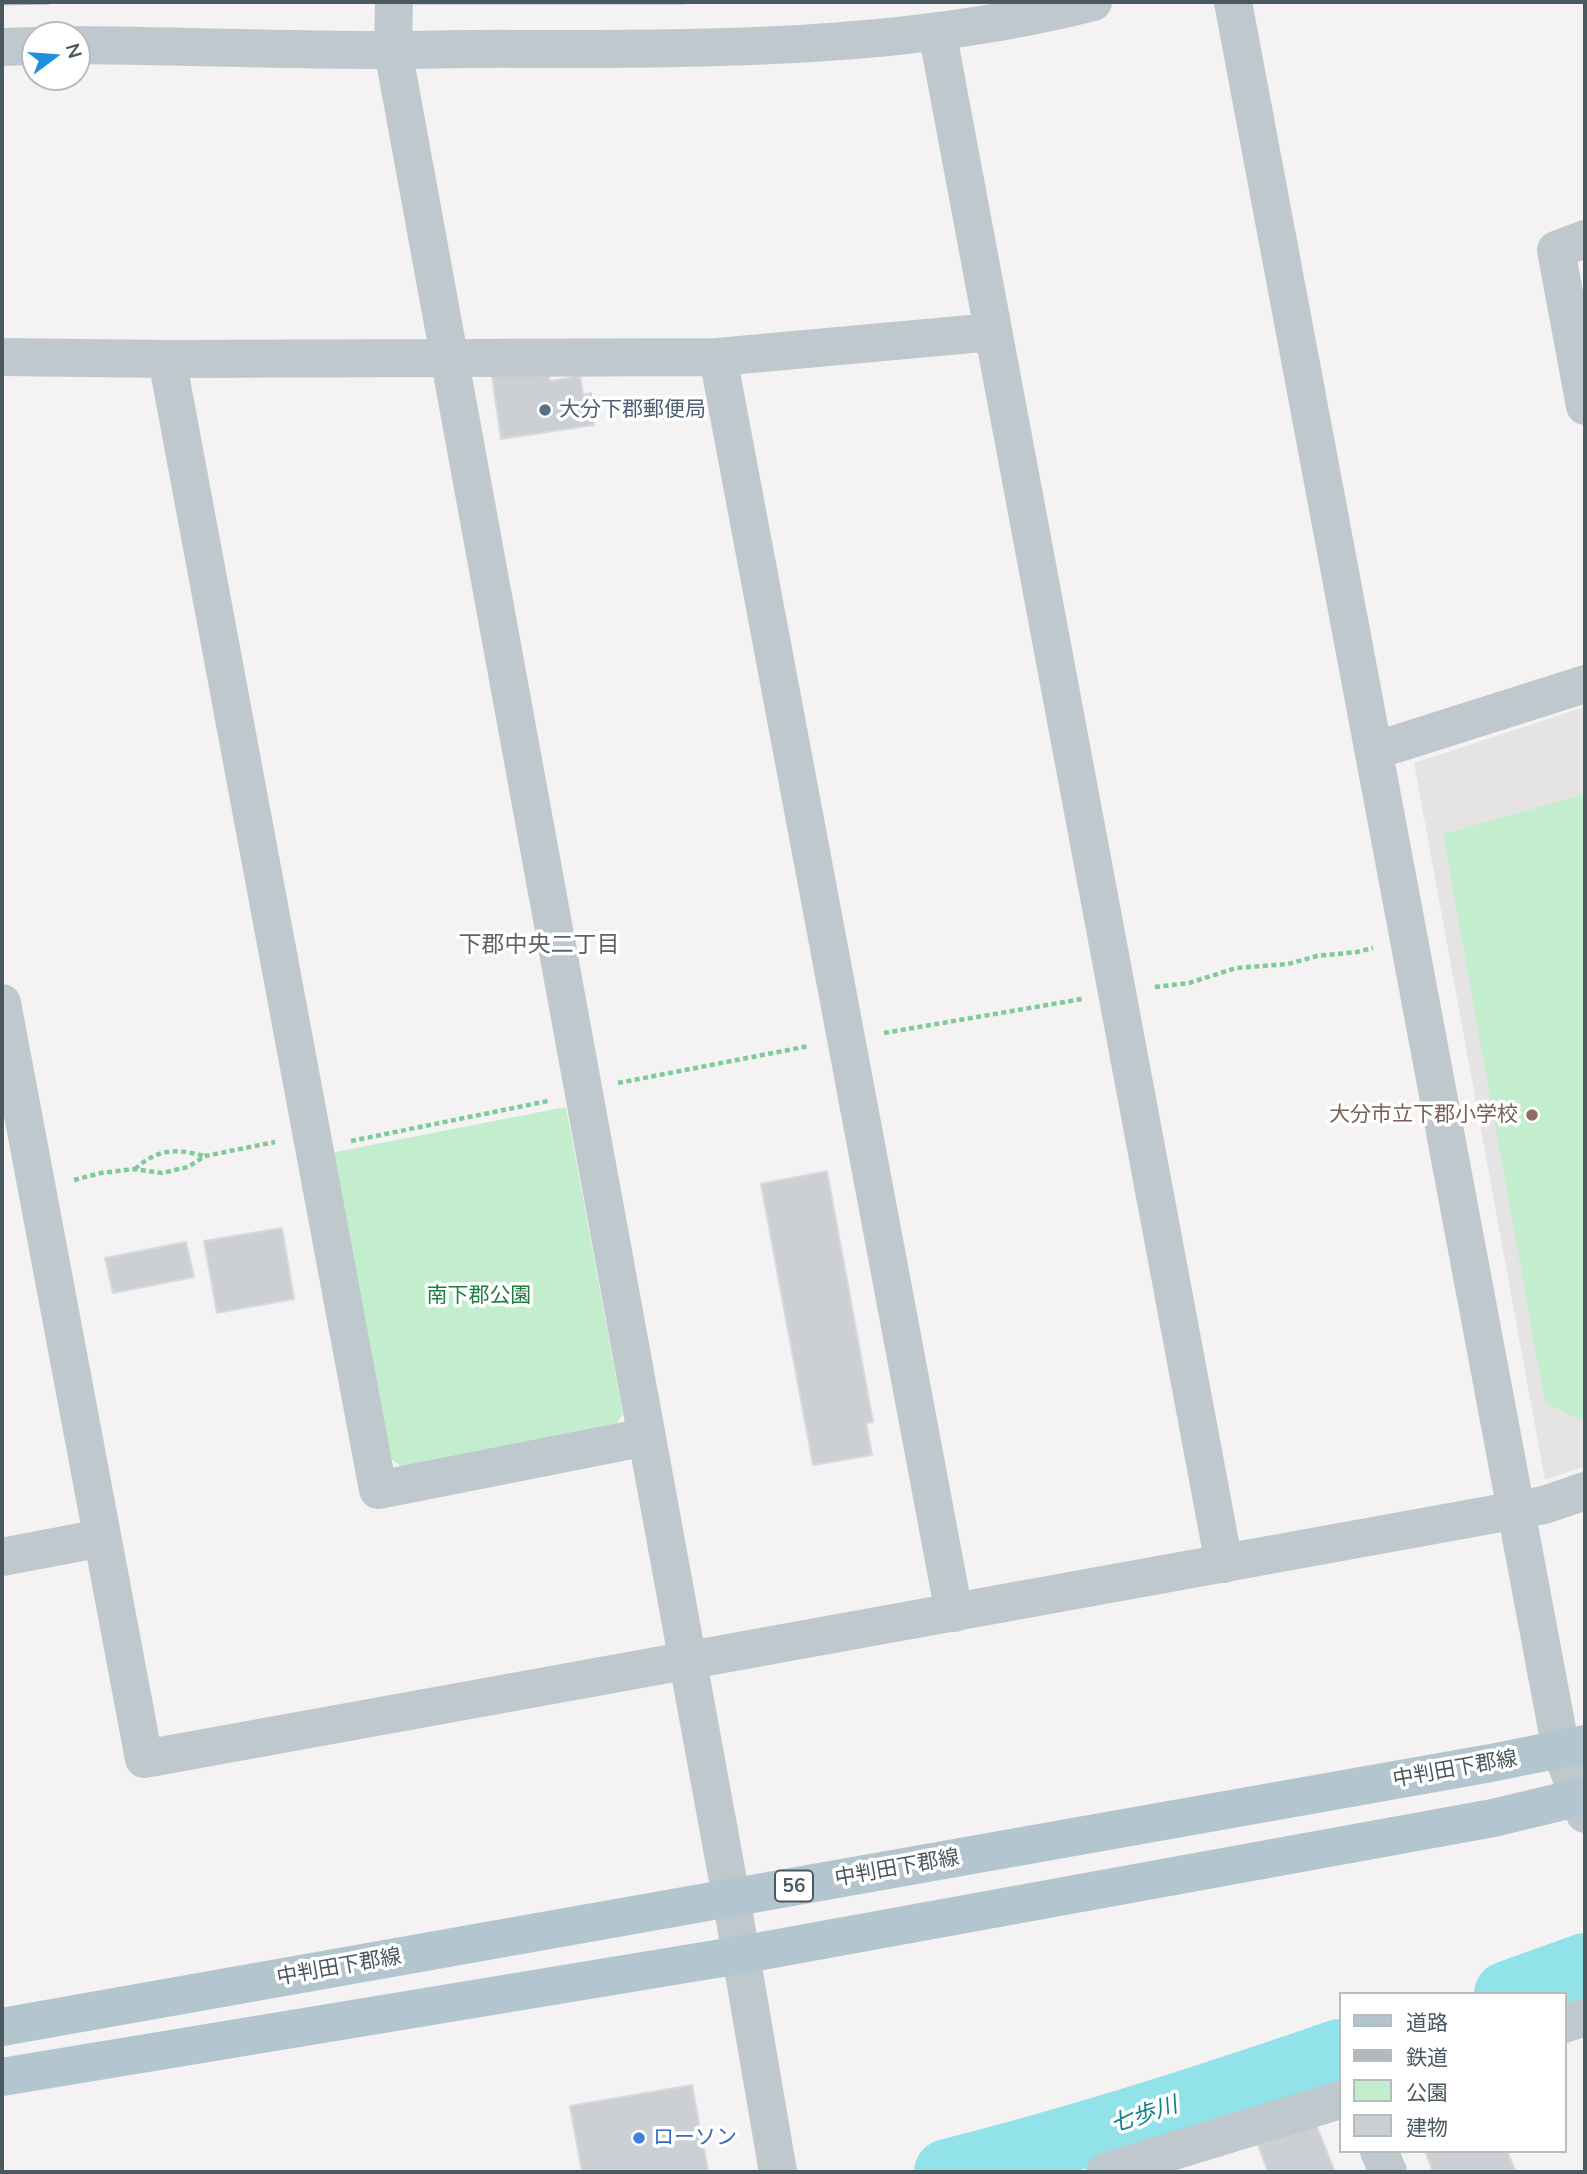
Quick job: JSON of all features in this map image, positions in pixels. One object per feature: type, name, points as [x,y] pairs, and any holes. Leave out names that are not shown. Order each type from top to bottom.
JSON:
[{"type":"main road","name":"中判田下郡線","points":[[2,2027],[1573,1747]]},
{"type":"main road","points":[[2,2077],[740,1955],[1583,1802]]},
{"type":"street","points":[[394,2],[393,50],[731,1897],[778,2172]]},
{"type":"street","points":[[91,45],[393,50],[646,49],[797,44],[937,31],[1048,13],[1093,2]]},
{"type":"street","points":[[1233,2],[1517,1510],[1573,1747],[1583,1802]]},
{"type":"street","points":[[937,31],[1224,1564]]},
{"type":"street","points":[[2,47],[21,46]]},
{"type":"street","points":[[1585,239],[1556,250],[1585,406]]},
{"type":"street","points":[[2,357],[718,357],[993,332]]},
{"type":"street","points":[[718,357],[954,1613]]},
{"type":"street","points":[[167,359],[378,1490],[646,1437]]},
{"type":"street","points":[[1374,751],[1585,684]]},
{"type":"street","points":[[2,1003],[144,1759],[1544,1505],[1585,1491]]},
{"type":"street","points":[[2,1557],[102,1538]]},
{"type":"street","points":[[1566,2024],[1585,2017]]},
{"type":"street","points":[[1105,2172],[1338,2101]]},
{"type":"street","points":[[1380,2153],[1388,2172]]},
{"type":"path","points":[[1143,989],[1189,983],[1236,968],[1288,964],[1332,953],[1369,950],[1383,943]]},
{"type":"path","points":[[876,1034],[1087,998]]},
{"type":"path","points":[[608,1086],[817,1045]]},
{"type":"path","points":[[340,1143],[553,1100]]},
{"type":"path","points":[[63,1183],[101,1173],[134,1169],[162,1173],[188,1167],[205,1156],[281,1141]]},
{"type":"path","points":[[134,1169],[149,1156],[183,1150],[205,1156]]},
{"type":"shaded area","name":"大分市立下郡小学校","points":[[1585,707],[1585,1466],[1545,1480],[1414,763]]},
{"type":"green space","name":"大分市立下郡小学校","points":[[1585,794],[1585,1422],[1545,1403],[1443,834]]},
{"type":"green space","name":"南下郡公園","points":[[566,1107],[623,1414],[612,1430],[403,1468],[389,1457],[330,1153]]},
{"type":"building","name":"大分下郡郵便局","points":[[549,375],[550,381],[580,376],[583,395],[591,393],[594,425],[501,439],[492,376]]},
{"type":"building","points":[[827,1171],[873,1422],[866,1423],[872,1455],[813,1465],[761,1184]]},
{"type":"building","points":[[282,1228],[294,1299],[217,1313],[204,1241]]},
{"type":"building","points":[[186,1242],[194,1277],[113,1293],[105,1258]]},
{"type":"building","name":"ローソン","points":[[692,2085],[708,2171],[582,2172],[570,2106]]},
{"type":"building","points":[[1315,2122],[1335,2172],[1268,2172],[1258,2145]]},
{"type":"building","points":[[1426,2153],[1508,2153],[1516,2172],[1433,2172]]},
{"type":"waterway","name":"七歩川","points":[[1513,1992],[1585,1966]]},
{"type":"waterway","name":"七歩川","points":[[947,2172],[1145,2116],[1338,2053]]},
{"type":"railway","points":[[2,3],[49,2]]},
{"type":"railway","points":[[415,2],[684,2]]},
{"type":"place","name":"大分下郡郵便局","points":[[545,410]]},
{"type":"place","name":"大分市立下郡小学校","points":[[1532,1115]]},
{"type":"place","name":"ローソン","points":[[639,2138]]},
{"type":"district","name":"下郡中央二丁目","points":[[539,945]]}]
